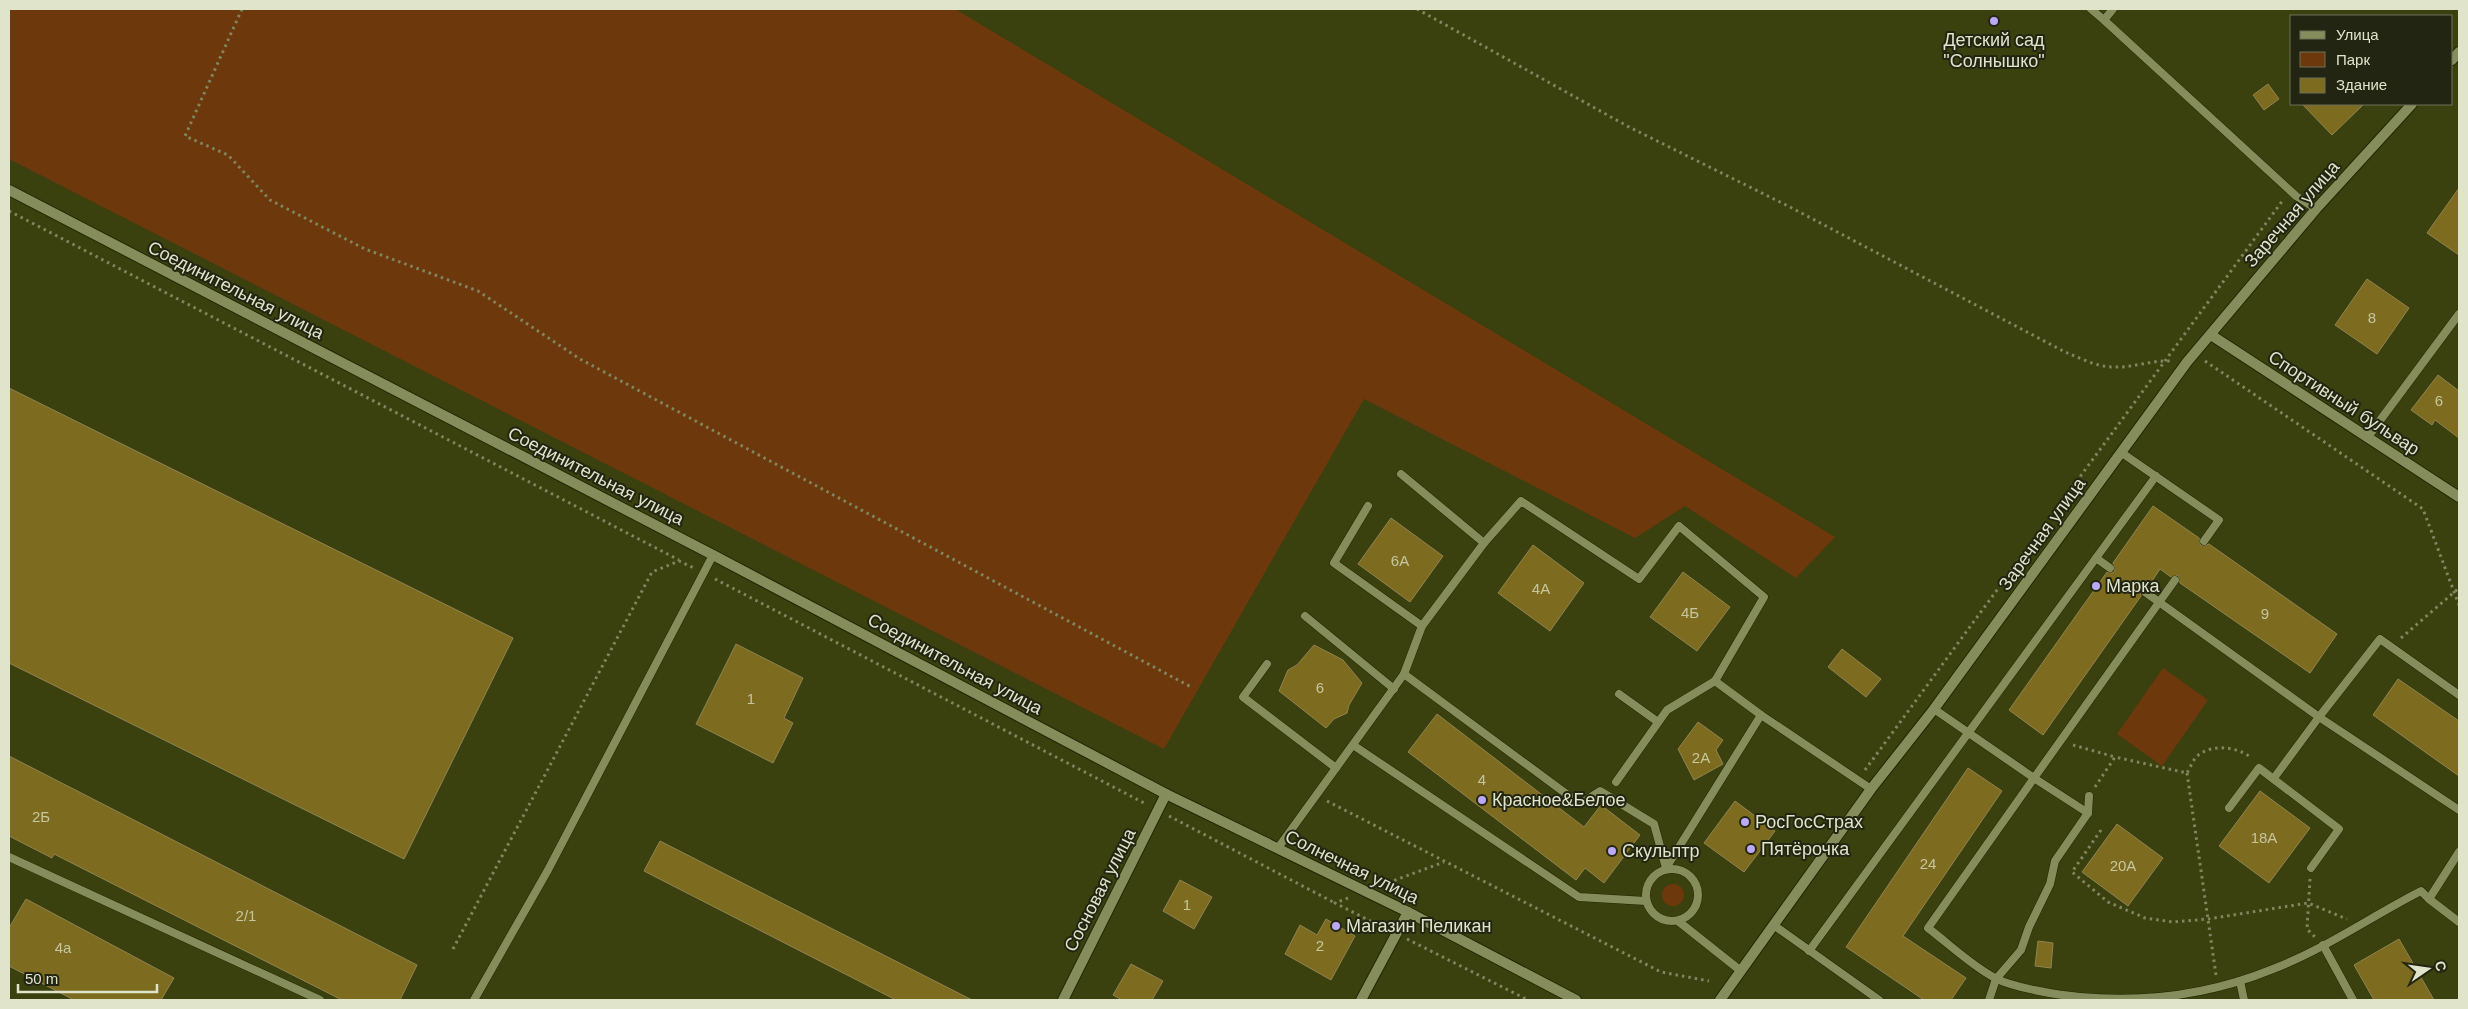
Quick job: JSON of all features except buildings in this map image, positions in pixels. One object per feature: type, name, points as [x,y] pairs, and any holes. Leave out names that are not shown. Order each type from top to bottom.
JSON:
[{"type":"street","name":"Заречная улица","points":[[1720,1000],[1775,926],[1871,789],[1934,709],[2187,362],[2316,209],[2411,105]]},
{"type":"street","name":"Соединительная улица","points":[[9,190],[713,555],[1166,794]]},
{"type":"street","name":"Спортивный бульвар","points":[[2211,335],[2459,497]]},
{"type":"street","name":"Солнечная улица","points":[[1166,794],[1408,912],[1576,1000]]},
{"type":"street","name":"Сосновая улица","points":[[1063,1000],[1166,794]]},
{"type":"street","points":[[1361,1000],[1408,912]]},
{"type":"lane","points":[[2091,9],[2296,196],[2316,209]]},
{"type":"lane","points":[[2104,20],[2113,9]]},
{"type":"lane","points":[[2368,438],[2459,314]]},
{"type":"lane","points":[[2122,453],[2219,520],[2204,541]]},
{"type":"lane","points":[[1401,474],[1484,543]]},
{"type":"lane","points":[[1810,951],[2156,476]]},
{"type":"lane","points":[[1278,848],[1404,674],[1422,626],[1484,543],[1521,501],[1639,579],[1680,526],[1764,597],[1715,681],[1667,710],[1616,782]]},
{"type":"lane","points":[[1368,506],[1334,563],[1422,626]]},
{"type":"lane","points":[[474,1000],[548,870],[713,555]]},
{"type":"lane","points":[[2096,558],[2110,568]]},
{"type":"lane","points":[[2175,580],[1928,928],[1996,978],[2052,994],[2099,999],[2170,999],[2217,988],[2274,969],[2323,945],[2420,890],[2459,922]]},
{"type":"lane","points":[[2144,592],[2319,717],[2459,810]]},
{"type":"lane","points":[[1305,616],[1394,689]]},
{"type":"lane","points":[[2274,778],[2380,639],[2459,696]]},
{"type":"lane","points":[[1266,664],[1243,697],[1336,768]]},
{"type":"lane","points":[[1404,674],[1580,804],[1600,791],[1654,824],[1666,868]]},
{"type":"lane","points":[[1715,681],[1761,715],[1871,789]]},
{"type":"lane","points":[[1619,694],[1658,722]]},
{"type":"lane","points":[[1934,709],[2088,813]]},
{"type":"lane","points":[[1741,971],[1678,921],[1658,918],[1646,901],[1649,880],[1666,868],[1761,715]]},
{"type":"lane","points":[[1353,745],[1579,897],[1646,901]]},
{"type":"lane","points":[[2229,808],[2258,768],[2274,778],[2339,829],[2311,868]]},
{"type":"lane","points":[[1989,1000],[1996,978],[2021,950],[2029,927],[2050,884],[2055,861],[2088,813],[2089,796]]},
{"type":"lane","points":[[2429,899],[2459,852]]},
{"type":"lane","points":[[9,857],[320,1000]]},
{"type":"lane","points":[[1666,868],[1686,872],[1699,889],[1695,909],[1678,921]]},
{"type":"lane","points":[[1775,926],[1879,1000]]},
{"type":"lane","points":[[2323,945],[2353,1000]]},
{"type":"lane","points":[[2240,981],[2244,1000]]},
{"type":"path","points":[[242,9],[185,136],[228,155],[270,200],[365,249],[478,290],[580,358],[1193,688]]},
{"type":"path","points":[[1416,9],[1629,127],[1790,207],[2065,352],[2113,368],[2158,360],[2187,362]]},
{"type":"path","points":[[1857,780],[2285,198]]},
{"type":"path","points":[[9,211],[697,570]]},
{"type":"path","points":[[2194,354],[2423,509],[2459,605]]},
{"type":"path","points":[[453,949],[652,572],[679,561]]},
{"type":"path","points":[[706,574],[1149,806]]},
{"type":"path","points":[[2392,647],[2459,588]]},
{"type":"path","points":[[2060,741],[2115,757],[2187,773]]},
{"type":"path","points":[[2217,988],[2187,773],[2197,756],[2217,747],[2240,750],[2251,757],[2274,778]]},
{"type":"path","points":[[2089,796],[2115,757]]},
{"type":"path","points":[[1316,796],[1661,972],[1709,981]]},
{"type":"path","points":[[1166,815],[1335,903]]},
{"type":"path","points":[[2101,830],[2072,872],[2108,902],[2145,918],[2173,922],[2208,919],[2308,904],[2348,919]]},
{"type":"path","points":[[2311,868],[2307,929],[2323,945]]},
{"type":"green space","points":[[9,9],[955,9],[1835,537],[1796,578],[1685,506],[1635,538],[1364,399],[1164,749],[9,159]]},
{"type":"green space","points":[[2163,668],[2208,700],[2162,766],[2117,734]]},
{"type":"green space","points":[[1673,884],[1681,887],[1684,895],[1681,903],[1673,906],[1665,903],[1662,895],[1665,887]]},
{"type":"place","name":"Детский сад \"Солнышко\"","points":[[1994,21]]},
{"type":"place","name":"Марка","points":[[2096,586]]},
{"type":"place","name":"Красное&Белое","points":[[1482,800]]},
{"type":"place","name":"РосГосСтрах","points":[[1745,822]]},
{"type":"place","name":"Пятёрочка","points":[[1751,849]]},
{"type":"place","name":"Скульптр","points":[[1612,851]]},
{"type":"place","name":"Магазин Пеликан","points":[[1336,926]]}]
